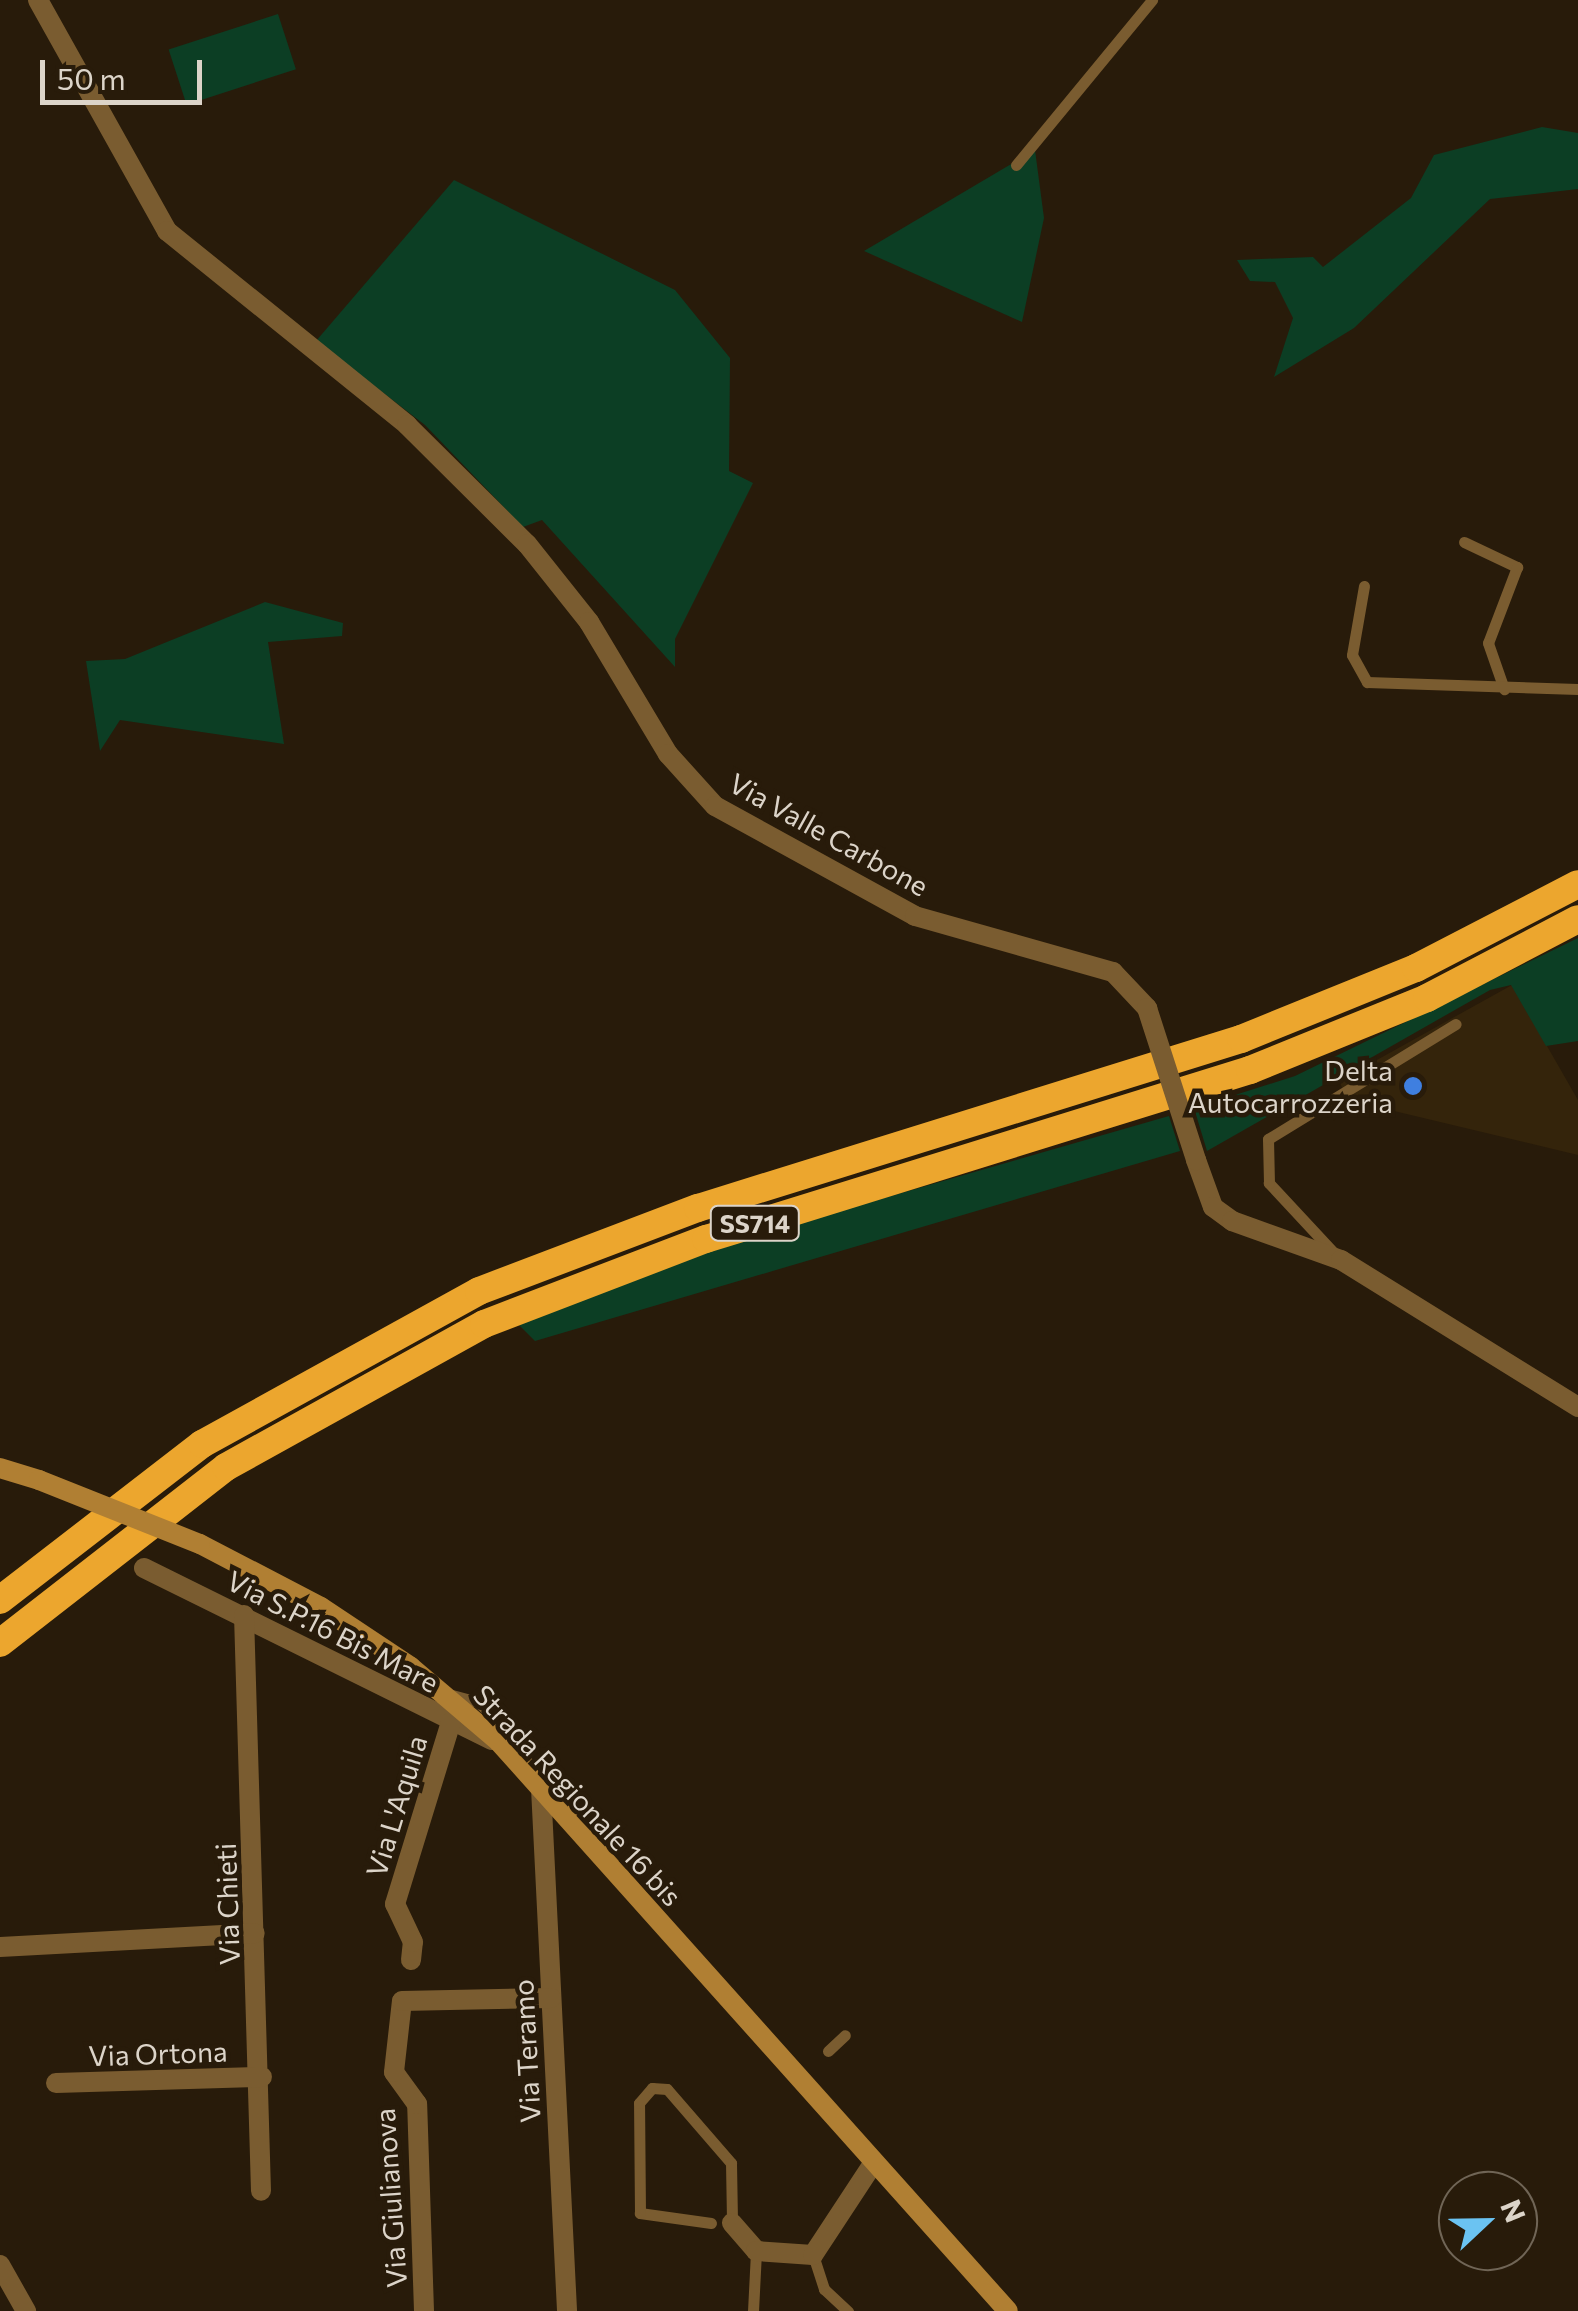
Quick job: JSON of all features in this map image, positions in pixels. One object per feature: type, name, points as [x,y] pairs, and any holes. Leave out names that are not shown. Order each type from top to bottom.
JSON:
[{"type":"highway","name":"SS714","points":[[0,1600],[214,1436],[480,1291],[698,1208],[1241,1040],[1416,968],[1567,890]]},
{"type":"highway","name":"SS714","points":[[0,1642],[226,1467],[484,1324],[722,1234],[1250,1070],[1427,998],[1574,920]]},
{"type":"main road","name":"Strada Regionale 16 bis","points":[[0,1468],[200,1544],[321,1606],[440,1692],[498,1742],[539,1786],[1006,2310]]},
{"type":"street","name":"Via Valle Carbone","points":[[38,0],[167,231],[408,424],[527,544],[590,622],[668,754],[715,806],[914,916],[1113,972],[1147,1008],[1213,1207],[1232,1221],[1340,1260],[1578,1407]]},
{"type":"street","name":"Via S.P.16 Bis Mare","points":[[144,1568],[498,1742]]},
{"type":"street","name":"Via Chieti","points":[[244,1616],[262,2077],[261,2190]]},
{"type":"street","name":"Via L'Aquila","points":[[411,1960],[413,1942],[395,1904],[451,1722]]},
{"type":"street","name":"Via Teramo","points":[[539,1786],[567,2311]]},
{"type":"street","points":[[0,1948],[255,1933]]},
{"type":"street","name":"Via Giulianova","points":[[424,2311],[417,2104],[394,2072],[402,2000],[551,1998]]},
{"type":"street","name":"Via Ortona","points":[[56,2083],[262,2077]]},
{"type":"street","points":[[722,2223],[756,2251],[813,2255],[874,2162]]},
{"type":"street","points":[[0,2265],[26,2311]]},
{"type":"lane","points":[[1016,165],[1152,0]]},
{"type":"lane","points":[[1464,542],[1517,566],[1488,643],[1504,689]]},
{"type":"lane","points":[[1364,586],[1352,655],[1367,682],[1578,689]]},
{"type":"lane","points":[[1340,1260],[1270,1183],[1268,1139],[1456,1024]]},
{"type":"lane","points":[[440,1692],[478,1702],[518,1739],[539,1786]]},
{"type":"lane","points":[[828,2051],[846,2035]]},
{"type":"lane","points":[[652,2088],[667,2088],[731,2163],[722,2223],[640,2214],[639,2104],[652,2088]]},
{"type":"lane","points":[[753,2311],[756,2251]]},
{"type":"lane","points":[[813,2255],[824,2289],[848,2311]]},
{"type":"shaded area","points":[[1512,985],[1578,1100],[1578,1155],[1348,1100],[1339,1081]]},
{"type":"green space","points":[[278,14],[296,69],[187,105],[169,50]]},
{"type":"green space","points":[[1542,127],[1578,133],[1578,189],[1490,199],[1354,328],[1274,377],[1293,318],[1275,282],[1250,281],[1237,260],[1313,257],[1323,267],[1411,198],[1434,155]]},
{"type":"green space","points":[[1035,150],[1044,218],[1022,322],[864,251]]},
{"type":"green space","points":[[454,180],[675,290],[730,358],[729,471],[753,483],[675,639],[675,667],[542,520],[523,527],[425,425],[316,341]]},
{"type":"green space","points":[[265,602],[343,623],[342,636],[268,642],[284,744],[120,720],[100,751],[86,661],[125,659]]},
{"type":"green space","points":[[1578,938],[1578,1041],[1546,1046],[1511,985],[1490,990],[1207,1151],[1194,1108],[1295,1076]]},
{"type":"green space","points":[[1169,1116],[1180,1151],[535,1341],[517,1323],[745,1238]]},
{"type":"place","name":"Delta Autocarrozzeria","points":[[1413,1086]]}]
